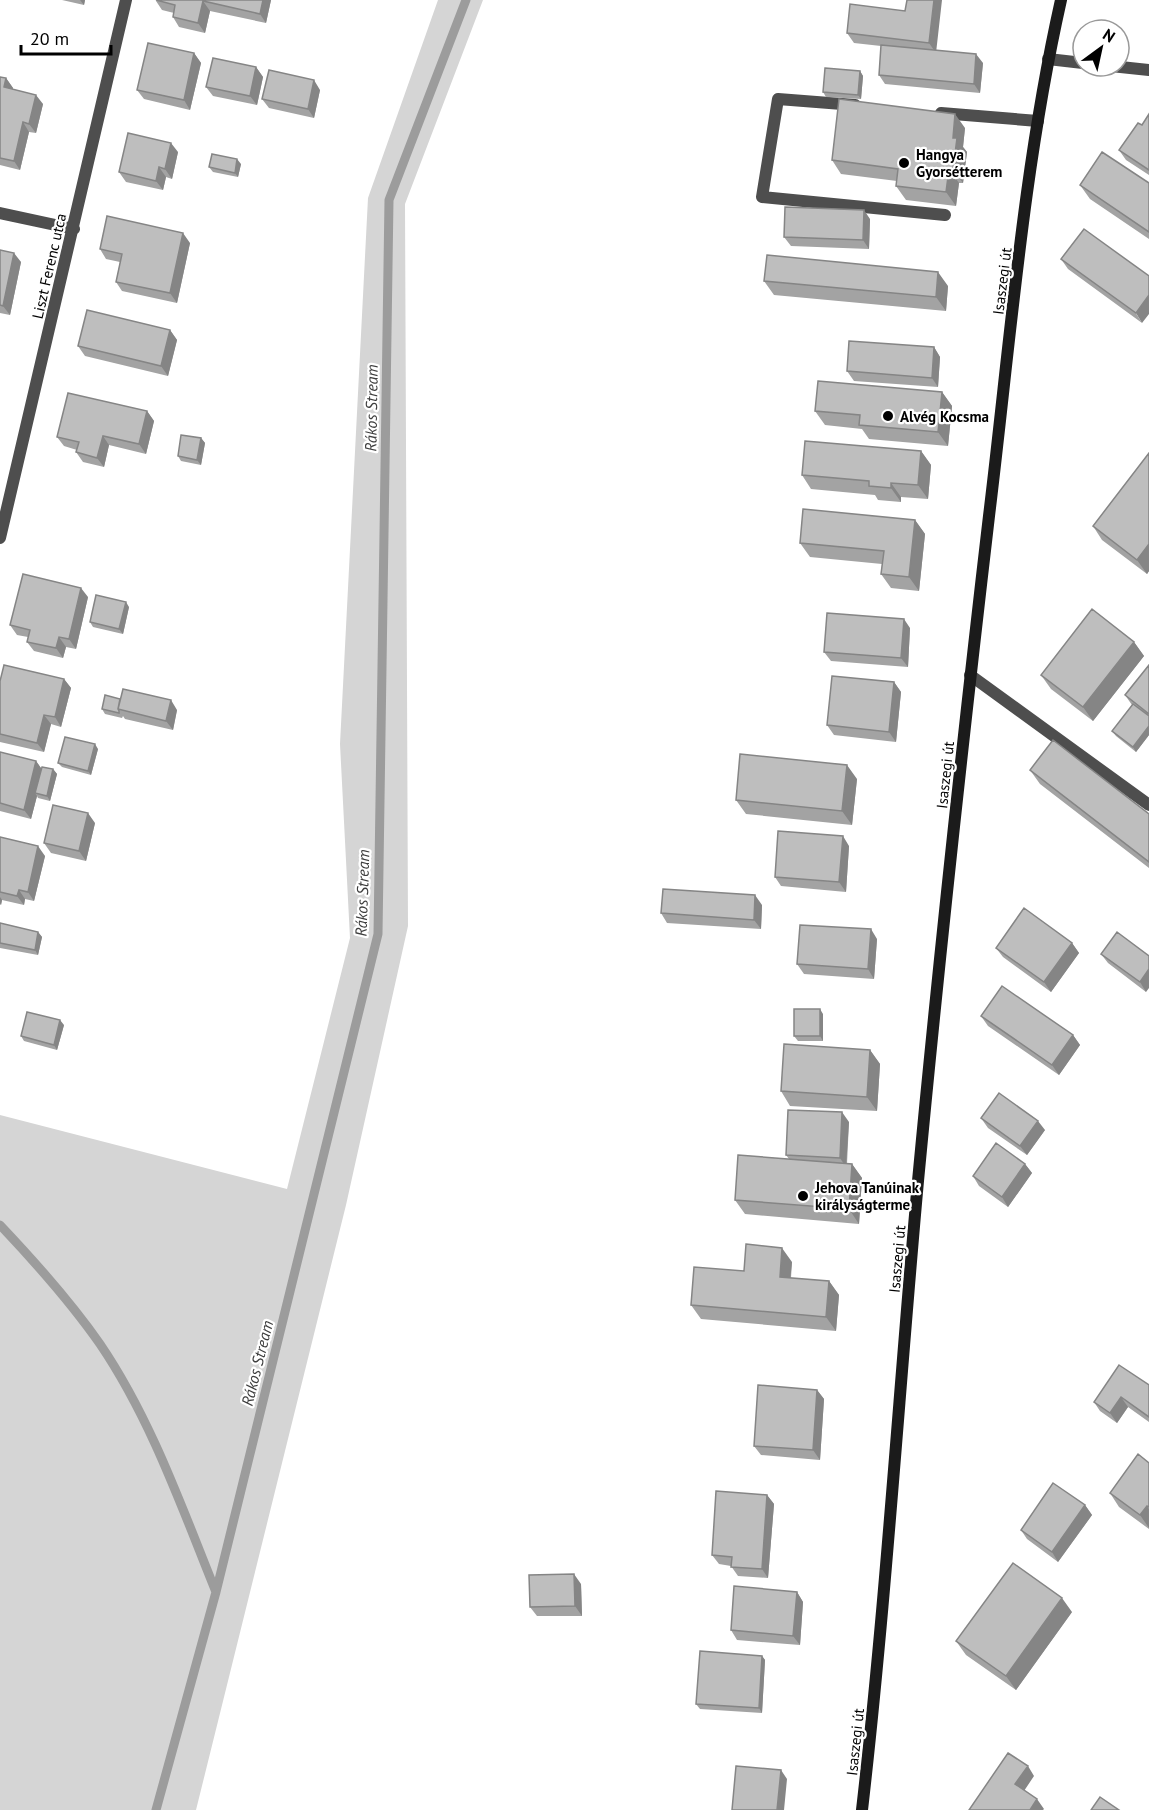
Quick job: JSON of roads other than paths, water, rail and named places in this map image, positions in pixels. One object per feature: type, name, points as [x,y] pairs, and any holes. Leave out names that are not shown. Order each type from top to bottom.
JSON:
[{"type":"main road","name":"Isaszegi út","points":[[862,1810],[875,1694],[918,1182],[970,675],[1038,121],[1061,0]]},
{"type":"street","name":"Liszt Ferenc utca","points":[[0,538],[126,0]]},
{"type":"street","points":[[1048,59],[1071,62]]},
{"type":"street","points":[[1131,68],[1149,70]]},
{"type":"street","points":[[872,107],[778,99],[762,197],[945,215]]},
{"type":"street","points":[[932,112],[1038,121]]},
{"type":"street","points":[[0,213],[74,229]]},
{"type":"street","points":[[970,675],[1149,805]]},
{"type":"waterway","name":"Rákos Stream","points":[[156,1810],[216,1592],[378,934],[389,200],[466,0]]},
{"type":"waterway","points":[[0,1225],[65,1297],[89,1328],[118,1373],[150,1433],[216,1592]]},
{"type":"place","name":"Hangya Gyorsétterem","points":[[904,163]]},
{"type":"place","name":"Alvég Kocsma","points":[[888,416]]},
{"type":"place","name":"Jehova Tanúinak királyságterme","points":[[803,1196]]}]
